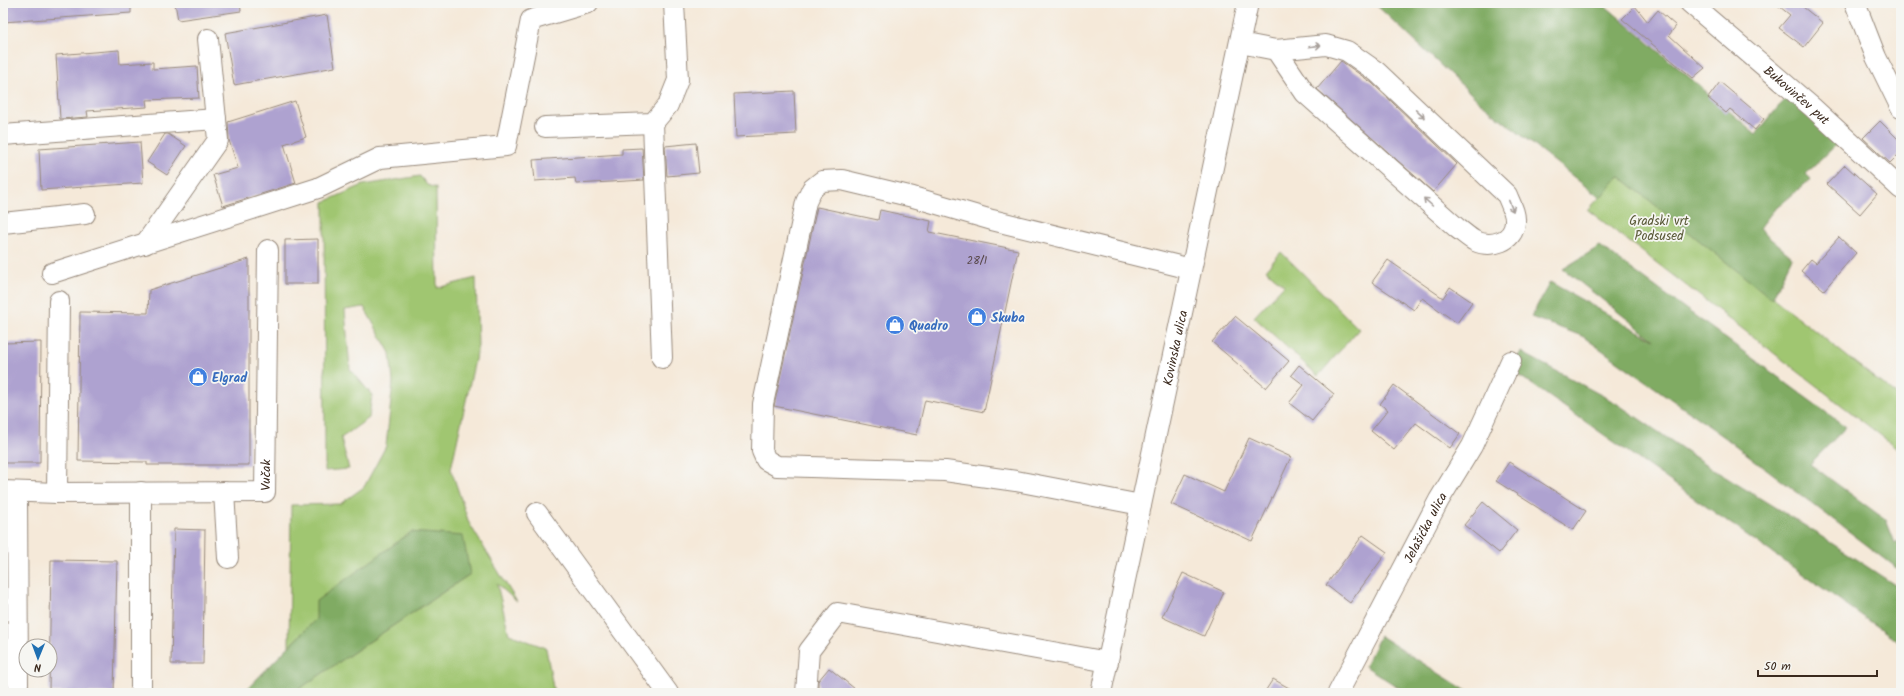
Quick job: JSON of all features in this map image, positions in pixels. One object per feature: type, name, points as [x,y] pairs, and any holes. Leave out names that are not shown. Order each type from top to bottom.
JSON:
[{"type":"street","points":[[52,273],[318,188],[380,158],[506,146],[531,20],[588,3]]},
{"type":"street","points":[[662,358],[653,123],[668,105],[678,80],[674,3]]},
{"type":"street","name":"Kovinska ulica","points":[[1101,693],[1248,3]]},
{"type":"street","name":"Bukovinčev put","points":[[1690,3],[1812,107],[1901,190]]},
{"type":"street","points":[[1855,3],[1876,57],[1901,108]]},
{"type":"street","points":[[145,244],[218,140],[208,39]]},
{"type":"street","points":[[1240,43],[1276,50],[1326,45],[1347,51],[1377,72],[1507,195],[1513,210],[1515,222],[1512,232],[1505,240],[1488,244],[1475,241],[1457,228],[1305,93],[1276,50]]},
{"type":"street","points":[[3,135],[216,119]]},
{"type":"street","points":[[545,127],[653,123]]},
{"type":"street","points":[[1140,505],[1016,481],[945,471],[777,466],[766,460],[762,451],[763,404],[804,210],[812,189],[822,181],[842,180],[913,197],[992,220],[1191,268]]},
{"type":"street","points":[[3,223],[85,214]]},
{"type":"street","name":"Vučak","points":[[10,492],[265,492],[268,250]]},
{"type":"street","points":[[57,493],[60,300]]},
{"type":"street","name":"Jelašićka ulica","points":[[1338,693],[1439,500],[1472,446],[1511,361]]},
{"type":"street","points":[[10,492],[18,684]]},
{"type":"street","points":[[141,492],[141,693]]},
{"type":"street","points":[[224,492],[228,558]]},
{"type":"street","points":[[537,513],[668,693]]},
{"type":"street","points":[[806,693],[809,651],[838,612],[1108,662]]},
{"type":"green space","points":[[1374,3],[1602,3],[1756,134],[1788,95],[1839,142],[1806,174],[1811,179],[1773,211],[1759,229],[1792,257],[1772,299],[1619,176],[1600,198],[1481,103]]},
{"type":"green space","points":[[420,176],[427,185],[436,188],[437,288],[476,278],[478,346],[451,469],[469,523],[517,602],[497,584],[509,634],[546,648],[554,693],[293,693],[470,574],[316,619],[289,646],[291,505],[340,504],[364,487],[386,446],[393,382],[390,353],[364,307],[345,310],[350,369],[372,395],[369,418],[341,438],[349,469],[325,471],[324,202],[363,185]]},
{"type":"green space","name":"Gradski vrt Podsused","points":[[1619,176],[1901,399],[1901,451],[1588,210]]},
{"type":"green space","points":[[1600,246],[1846,427],[1810,464],[1886,520],[1895,543],[1901,539],[1901,571],[1723,436],[1582,336],[1531,317],[1550,282],[1654,340],[1563,269]]},
{"type":"green space","points":[[1281,252],[1359,329],[1318,376],[1254,317],[1284,285],[1266,270]]},
{"type":"green space","points":[[1521,352],[1616,403],[1714,470],[1807,527],[1901,589],[1901,643],[1510,369]]},
{"type":"green space","points":[[411,532],[463,536],[470,574],[293,693],[243,693],[316,619],[316,601]]},
{"type":"green space","points":[[1380,636],[1470,693],[1407,693],[1365,666]]},
{"type":"building","points":[[3,3],[131,3],[131,13],[3,22]]},
{"type":"building","points":[[175,3],[240,3],[241,11],[178,20]]},
{"type":"building","points":[[1775,3],[1798,3],[1823,23],[1804,47],[1779,28],[1790,15]]},
{"type":"building","points":[[1635,6],[1648,22],[1658,10],[1676,26],[1669,35],[1705,68],[1693,78],[1622,19]]},
{"type":"building","points":[[327,15],[335,67],[234,85],[225,33]]},
{"type":"building","points":[[119,50],[120,64],[153,62],[153,69],[197,66],[199,98],[146,100],[147,107],[87,111],[88,117],[60,119],[56,55]]},
{"type":"building","points":[[1341,61],[1372,83],[1457,164],[1433,192],[1317,89]]},
{"type":"building","points":[[1720,82],[1764,119],[1755,130],[1730,109],[1726,113],[1708,98]]},
{"type":"building","points":[[794,91],[796,134],[736,137],[734,94]]},
{"type":"building","points":[[295,101],[306,137],[284,144],[296,183],[223,206],[213,175],[238,168],[229,140],[228,122]]},
{"type":"building","points":[[1880,121],[1901,142],[1901,152],[1890,163],[1863,138]]},
{"type":"building","points":[[165,134],[168,134],[186,146],[167,175],[147,162]]},
{"type":"building","points":[[140,142],[143,183],[41,190],[39,149]]},
{"type":"building","points":[[696,143],[699,173],[667,176],[665,146]]},
{"type":"building","points":[[642,148],[644,180],[576,184],[575,178],[535,181],[533,160],[622,154],[622,149]]},
{"type":"building","points":[[1845,165],[1877,194],[1860,214],[1827,184]]},
{"type":"building","name":"Quadro","points":[[817,207],[878,220],[880,210],[931,221],[929,232],[1018,250],[984,412],[925,400],[917,435],[774,406]]},
{"type":"building","points":[[1839,237],[1856,253],[1824,290],[1801,271],[1811,259],[1816,263]]},
{"type":"building","points":[[318,239],[318,284],[285,284],[285,240]]},
{"type":"building","name":"Elgrad","points":[[249,259],[249,465],[147,465],[147,462],[78,461],[80,312],[148,313],[149,290]]},
{"type":"building","points":[[1388,260],[1443,298],[1450,287],[1472,302],[1457,323],[1422,298],[1414,310],[1372,282]]},
{"type":"building","points":[[1235,316],[1289,361],[1266,388],[1212,342]]},
{"type":"building","points":[[41,342],[40,463],[3,463],[3,343]]},
{"type":"building","points":[[1299,365],[1334,394],[1312,421],[1289,403],[1304,385],[1291,375]]},
{"type":"building","points":[[1394,385],[1460,434],[1450,448],[1416,423],[1394,450],[1371,431],[1388,410],[1380,404]]},
{"type":"building","points":[[1249,438],[1291,457],[1252,541],[1171,504],[1185,474],[1224,492]]},
{"type":"building","points":[[1509,462],[1586,511],[1573,530],[1496,481]]},
{"type":"building","points":[[1483,502],[1517,530],[1499,553],[1464,525]]},
{"type":"building","points":[[174,529],[205,530],[203,664],[171,664]]},
{"type":"building","points":[[1363,535],[1387,552],[1350,603],[1326,585]]},
{"type":"building","points":[[51,560],[117,561],[114,693],[49,692],[49,678],[58,678],[58,638],[50,638]]},
{"type":"building","points":[[1183,573],[1224,592],[1204,636],[1162,617]]},
{"type":"building","points":[[829,668],[860,693],[818,693],[818,681]]},
{"type":"building","points":[[1273,679],[1298,693],[1264,693]]},
{"type":"place","name":"Skuba","points":[[977,317]]},
{"type":"place","name":"Quadro","points":[[895,325]]},
{"type":"place","name":"Elgrad","points":[[198,377]]}]
